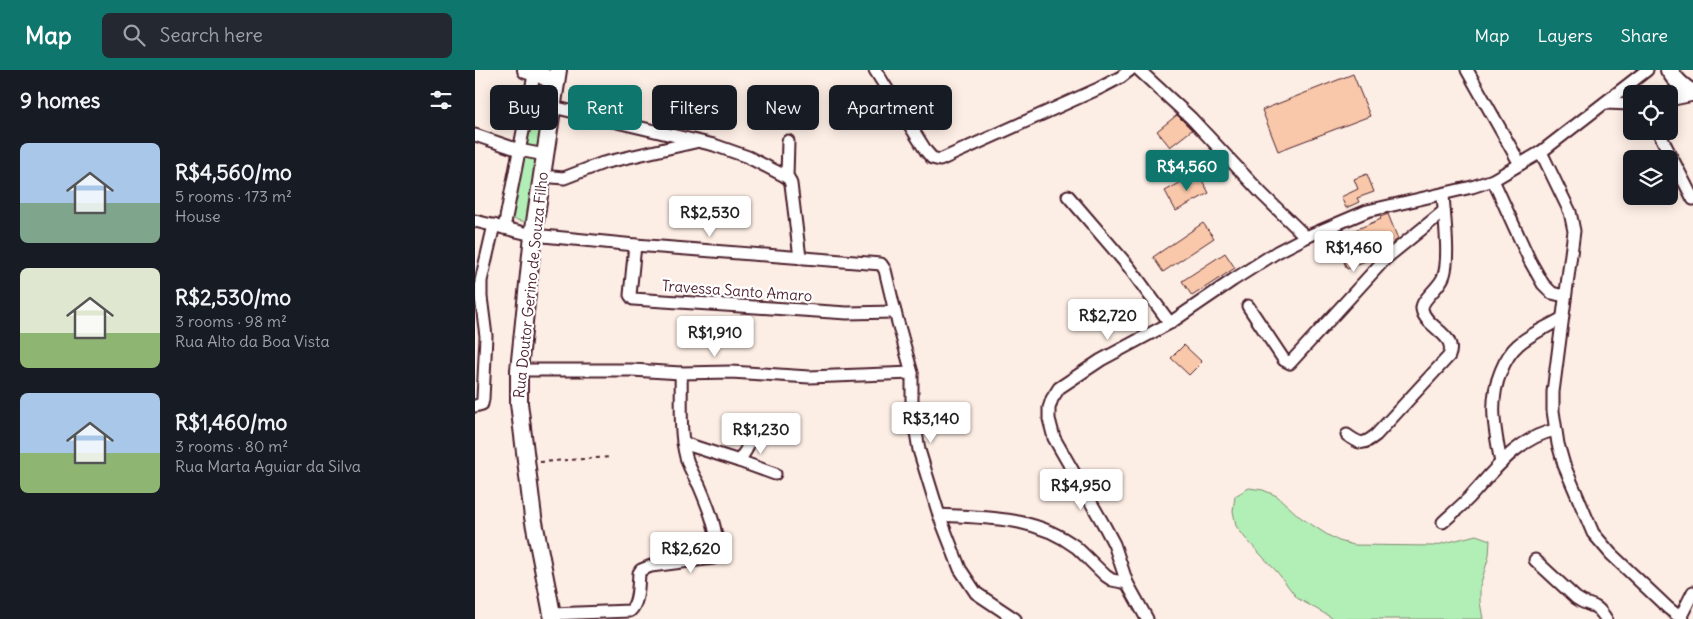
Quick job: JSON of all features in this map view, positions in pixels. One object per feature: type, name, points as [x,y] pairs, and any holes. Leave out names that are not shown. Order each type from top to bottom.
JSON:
[{"type":"main road","points":[[1669,70],[1674,79],[1693,94]]},
{"type":"main road","name":"Rua Doutor Gerino de Souza Filho","points":[[549,130],[533,234],[519,370],[519,402],[525,464],[533,517],[552,616]]},
{"type":"street","points":[[875,70],[926,151],[932,158],[940,160],[1100,88],[1130,70]]},
{"type":"street","points":[[1139,70],[1191,118],[1270,202],[1306,237]]},
{"type":"street","points":[[1467,70],[1520,164]]},
{"type":"street","points":[[1147,619],[1127,583],[1114,544],[1054,438],[1049,419],[1049,408],[1059,388],[1101,360],[1170,323],[1277,252],[1306,237],[1367,211],[1473,187],[1493,180],[1541,152],[1647,70]]},
{"type":"street","points":[[475,406],[482,404],[483,399],[486,336],[481,281],[499,227],[519,150],[543,75]]},
{"type":"street","points":[[1678,98],[1693,94]]},
{"type":"street","points":[[1605,103],[1623,104]]},
{"type":"street","points":[[558,108],[714,145],[748,157],[789,181]]},
{"type":"street","points":[[475,135],[519,150],[545,155]]},
{"type":"street","points":[[788,140],[789,181],[799,258]]},
{"type":"street","points":[[1663,140],[1693,199]]},
{"type":"street","points":[[541,176],[564,178],[603,163],[646,152],[699,142]]},
{"type":"street","points":[[1541,152],[1570,212],[1574,231],[1561,319],[1553,392],[1555,430],[1564,465],[1593,533],[1667,614],[1681,618],[1693,592]]},
{"type":"street","points":[[1493,180],[1530,261],[1543,284],[1553,293],[1565,296]]},
{"type":"street","points":[[1347,435],[1362,443],[1371,439],[1449,356],[1451,351],[1448,339],[1426,318],[1423,311],[1424,302],[1439,286],[1445,273],[1446,249],[1443,194]]},
{"type":"street","points":[[1068,196],[1129,267],[1170,323]]},
{"type":"street","points":[[1248,306],[1284,360],[1290,363],[1385,259],[1444,211]]},
{"type":"street","points":[[475,221],[533,234],[635,245],[881,264],[885,270],[912,373],[912,408],[917,438],[939,515],[960,569],[970,587],[991,605],[1015,619]]},
{"type":"street","name":"Travessa Santo Amaro","points":[[635,245],[629,295],[633,299],[847,312],[895,312]]},
{"type":"street","points":[[1501,463],[1493,402],[1502,368],[1510,353],[1519,344],[1561,319]]},
{"type":"street","points":[[519,370],[731,372],[809,377],[912,373]]},
{"type":"street","points":[[552,616],[630,611],[635,604],[641,570],[648,567],[713,558],[717,555],[713,524],[699,486],[688,464],[683,443],[681,373]]},
{"type":"street","points":[[1443,522],[1467,500],[1501,463],[1534,437],[1555,430]]},
{"type":"street","points":[[739,461],[751,437]]},
{"type":"street","points":[[683,443],[775,474]]},
{"type":"street","points":[[939,515],[982,516],[1019,521],[1043,529],[1076,548],[1112,580],[1127,583]]},
{"type":"street","points":[[1535,560],[1576,598],[1598,608],[1605,619]]},
{"type":"path","points":[[525,464],[611,457]]},
{"type":"green space","points":[[534,77],[552,81],[551,85],[533,85]]},
{"type":"green space","points":[[525,130],[544,130],[530,223],[509,218]]},
{"type":"green space","points":[[1249,488],[1263,490],[1277,496],[1300,517],[1326,534],[1339,541],[1354,545],[1433,546],[1476,535],[1490,540],[1489,556],[1480,586],[1483,619],[1334,619],[1297,598],[1278,573],[1236,526],[1233,511],[1235,496]]},
{"type":"building","points":[[1353,74],[1370,116],[1278,151],[1262,110]]},
{"type":"building","points":[[1177,115],[1192,130],[1170,147],[1157,131]]},
{"type":"building","points":[[1198,173],[1209,193],[1176,211],[1165,191]]},
{"type":"building","points":[[1367,174],[1374,192],[1357,198],[1359,202],[1346,208],[1341,197],[1358,189],[1354,179]]},
{"type":"building","points":[[1388,214],[1398,239],[1377,256],[1347,269],[1334,239],[1381,219],[1380,217]]},
{"type":"building","points":[[1203,223],[1214,238],[1163,272],[1153,257]]},
{"type":"building","points":[[1225,253],[1235,268],[1192,296],[1182,281]]},
{"type":"building","points":[[1184,345],[1202,362],[1189,375],[1171,358]]}]
